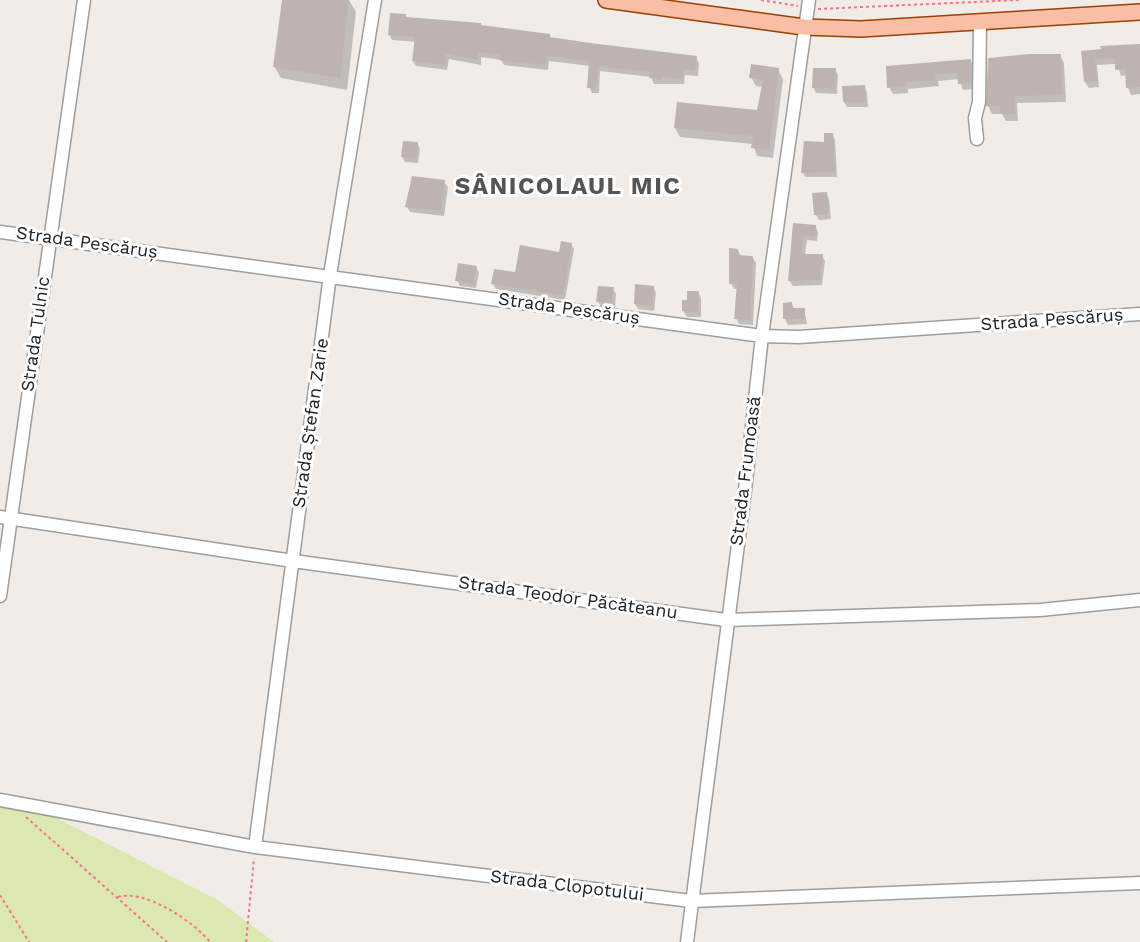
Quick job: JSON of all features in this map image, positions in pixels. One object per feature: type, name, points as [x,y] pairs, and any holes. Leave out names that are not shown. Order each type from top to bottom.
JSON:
[{"type":"main road","points":[[606,0],[804,27],[861,29],[1140,12]]},
{"type":"street","name":"Strada Tulnic","points":[[0,596],[5,517],[50,238],[84,0]]},
{"type":"street","name":"Strada Ștefan Zarie","points":[[255,847],[330,276],[375,0]]},
{"type":"street","name":"Strada Frumoasă","points":[[687,942],[726,620],[745,490],[762,336],[808,4]]},
{"type":"street","points":[[977,139],[975,118],[979,102],[980,23]]},
{"type":"street","name":"Strada Pescăruș","points":[[0,231],[762,336],[800,337],[1140,314]]},
{"type":"street","name":"Strada Teodor Păcăteanu","points":[[5,517],[293,561],[726,620],[1041,610],[1140,600]]},
{"type":"street","name":"Strada Clopotului","points":[[0,800],[255,847],[691,901],[1140,883]]},
{"type":"path","points":[[761,0],[808,4],[828,10],[1019,0]]},
{"type":"path","points":[[14,804],[35,828],[118,897],[167,942]]},
{"type":"path","points":[[246,942],[255,847]]},
{"type":"path","points":[[118,897],[129,893],[153,902],[202,933],[210,942]]},
{"type":"path","points":[[0,895],[29,942]]},
{"type":"green space","points":[[0,799],[27,803],[218,900],[274,942],[0,942]]},
{"type":"building","points":[[282,0],[349,0],[340,78],[273,67]]},
{"type":"building","points":[[390,13],[406,14],[406,17],[481,23],[481,25],[550,34],[550,37],[697,56],[695,71],[683,70],[682,79],[662,77],[662,80],[649,78],[650,72],[598,66],[596,88],[587,88],[589,61],[547,56],[545,65],[499,60],[500,55],[479,52],[478,60],[446,54],[445,65],[412,61],[415,37],[388,35]]},
{"type":"building","points":[[1140,44],[1140,87],[1126,88],[1125,69],[1115,70],[1115,58],[1095,59],[1097,81],[1084,82],[1081,51],[1101,49],[1100,46]]},
{"type":"building","points":[[1061,54],[1062,95],[1014,96],[1015,114],[1001,114],[1000,106],[986,106],[988,58]]},
{"type":"building","points":[[971,59],[971,83],[958,84],[957,73],[935,74],[936,80],[905,82],[905,86],[887,88],[886,66]]},
{"type":"building","points":[[751,64],[779,68],[769,150],[751,148],[753,136],[674,128],[677,102],[757,110],[763,80],[749,78]]},
{"type":"building","points":[[813,68],[836,68],[835,89],[812,88]]},
{"type":"building","points":[[865,85],[866,102],[843,102],[842,86]]},
{"type":"building","points":[[824,133],[833,133],[835,172],[801,173],[804,141],[824,142]]},
{"type":"building","points":[[403,141],[418,142],[416,158],[401,157]]},
{"type":"building","points":[[412,176],[445,180],[441,211],[405,207]]},
{"type":"building","points":[[827,192],[829,214],[814,215],[812,193]]},
{"type":"building","points":[[793,223],[816,225],[815,236],[804,235],[802,254],[823,254],[820,280],[788,281]]},
{"type":"building","points":[[561,241],[572,243],[563,295],[491,284],[494,269],[515,272],[520,245],[559,252]]},
{"type":"building","points":[[729,248],[738,249],[738,255],[753,256],[750,320],[734,319],[737,284],[729,284]]},
{"type":"building","points":[[458,263],[477,266],[473,284],[455,281]]},
{"type":"building","points":[[635,284],[654,286],[652,306],[634,304]]},
{"type":"building","points":[[598,286],[614,287],[612,303],[596,302]]},
{"type":"building","points":[[687,291],[699,291],[698,312],[682,311],[682,300],[687,300]]},
{"type":"building","points":[[792,302],[792,308],[805,308],[805,319],[783,319],[783,303]]},
{"type":"district","name":"SÂNICOLAUL MIC","points":[[568,187]]}]
